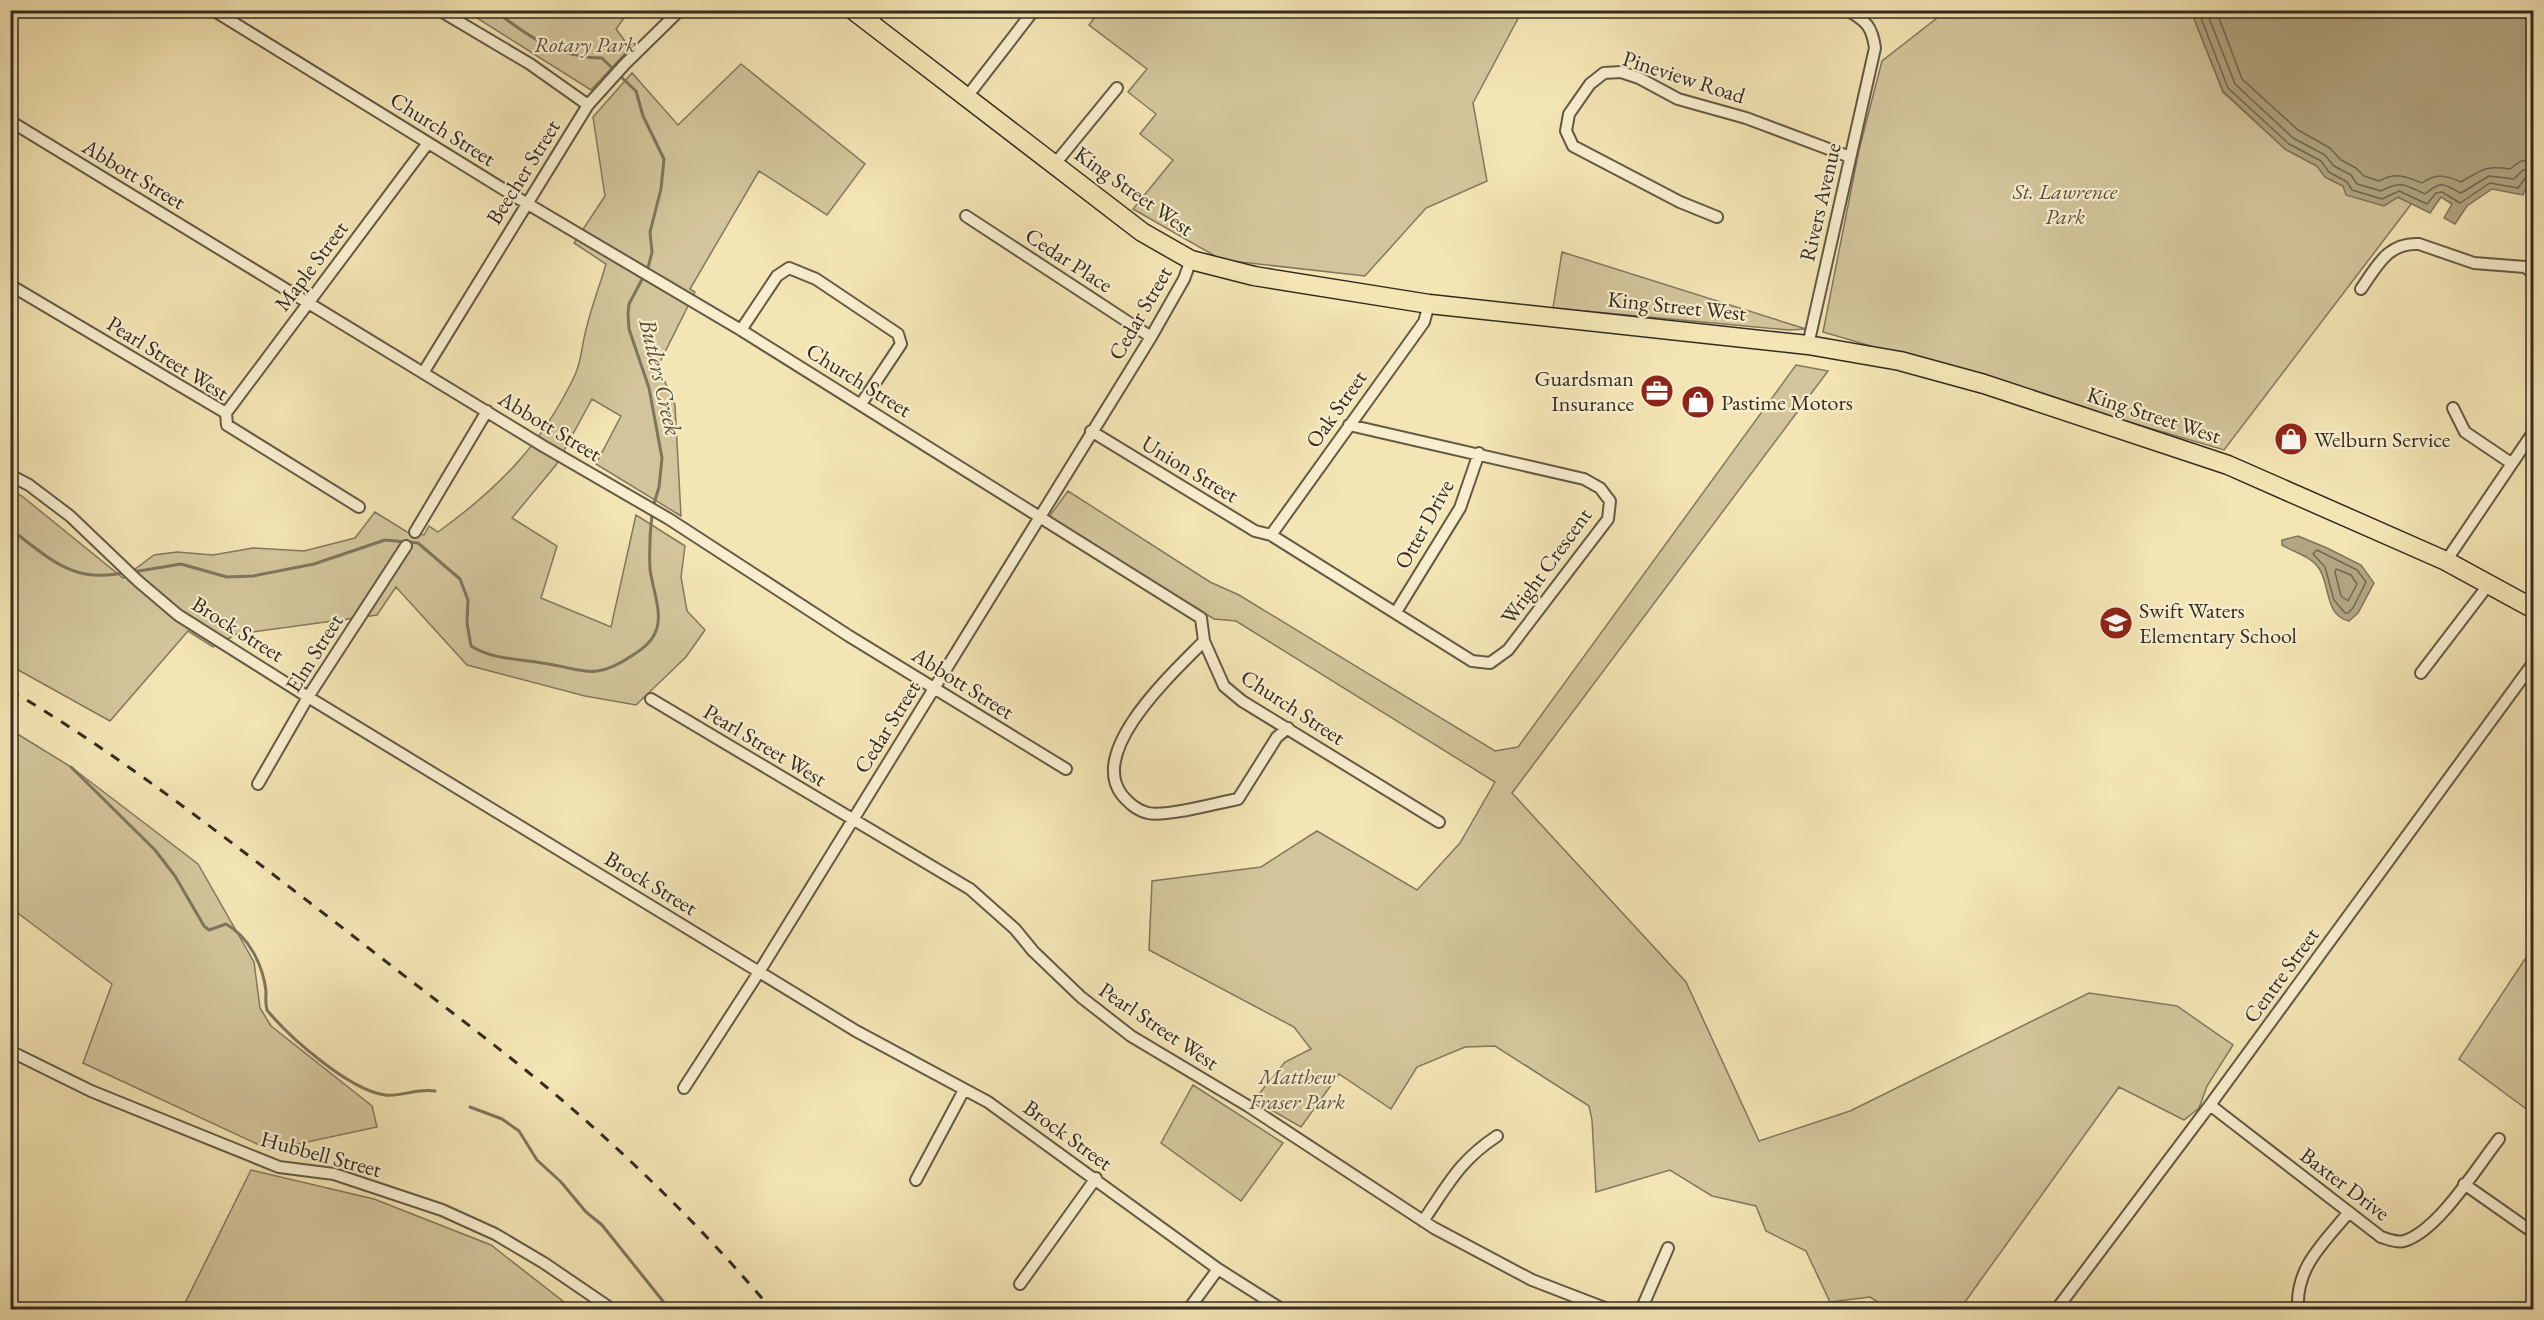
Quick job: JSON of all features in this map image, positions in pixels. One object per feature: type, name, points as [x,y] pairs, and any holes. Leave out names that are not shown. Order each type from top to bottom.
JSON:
[{"type":"main road","name":"King Street West","points":[[853,10],[875,17],[966,98],[1142,232],[1191,260],[1254,276],[1429,304],[1808,345],[1900,361],[1984,384],[2221,462],[2446,561],[2534,609]]},
{"type":"street","name":"Church Street","points":[[213,10],[428,143],[741,330],[1201,618],[1204,641],[1224,686],[1242,701],[1439,822]]},
{"type":"street","points":[[439,10],[530,64],[588,105]]},
{"type":"street","name":"Beecher Street","points":[[423,372],[588,105],[610,79],[680,10]]},
{"type":"street","points":[[966,98],[1034,10]]},
{"type":"street","name":"Rivers Avenue","points":[[1808,345],[1875,48],[1873,31],[1860,18],[1846,10]]},
{"type":"street","name":"Pineview Road","points":[[1717,217],[1680,202],[1573,146],[1566,131],[1569,114],[1590,84],[1604,73],[1621,72],[1639,78],[1678,99],[1746,118],[1850,157]]},
{"type":"street","points":[[1054,165],[1117,88]]},
{"type":"street","name":"Abbott Street","points":[[10,122],[669,519],[1066,769]]},
{"type":"street","name":"Maple Street","points":[[226,413],[428,143]]},
{"type":"street","name":"Cedar Place","points":[[966,216],[1151,337]]},
{"type":"street","points":[[2361,289],[2388,252],[2408,243],[2419,244],[2482,264],[2525,267],[2534,274]]},
{"type":"street","name":"Cedar Street","points":[[684,1088],[759,972],[1151,337],[1184,279],[1191,260]]},
{"type":"street","points":[[741,330],[777,276],[789,268],[816,279],[898,334],[901,344],[861,404]]},
{"type":"street","name":"Pearl Street West","points":[[10,285],[226,413],[227,425],[359,507]]},
{"type":"street","name":"Oak Street","points":[[1271,535],[1424,322],[1429,304]]},
{"type":"street","points":[[2452,408],[2465,432],[2511,463]]},
{"type":"street","points":[[415,532],[487,411]]},
{"type":"street","name":"Wright Crescent","points":[[1271,535],[1473,661],[1490,663],[1508,650],[1608,519],[1610,501],[1600,488],[1584,479],[1479,453],[1349,425]]},
{"type":"street","points":[[2446,561],[2534,430]]},
{"type":"street","name":"Union Street","points":[[1091,431],[1255,531],[1271,535]]},
{"type":"street","name":"Otter Drive","points":[[1396,612],[1460,508],[1479,453]]},
{"type":"street","name":"Brock Street","points":[[10,475],[29,485],[70,516],[138,581],[178,615],[308,697],[856,1031],[988,1102],[1096,1178],[1218,1269],[1283,1310]]},
{"type":"street","name":"Elm Street","points":[[258,784],[308,697],[406,546]]},
{"type":"street","points":[[2421,673],[2489,584]]},
{"type":"street","points":[[1204,641],[1157,689],[1121,741],[1114,759],[1113,776],[1120,793],[1131,806],[1148,813],[1238,799],[1277,737],[1288,728]]},
{"type":"street","name":"Centre Street","points":[[2056,1310],[2210,1105],[2534,662]]},
{"type":"street","name":"Pearl Street West","points":[[651,699],[970,889],[1015,929],[1033,951],[1081,997],[1131,1036],[1248,1106],[1424,1221],[1532,1280],[1610,1310]]},
{"type":"street","name":"Hubbell Street","points":[[10,1051],[91,1091],[279,1167],[334,1174],[442,1210],[495,1234],[544,1263],[613,1310]]},
{"type":"street","points":[[916,1180],[964,1090]]},
{"type":"street","name":"Baxter Drive","points":[[2210,1105],[2381,1237],[2401,1242],[2420,1234],[2438,1218],[2499,1139]]},
{"type":"street","points":[[1424,1221],[1462,1164],[1480,1147],[1497,1136]]},
{"type":"street","points":[[1020,1284],[1096,1178]]},
{"type":"street","points":[[2464,1184],[2534,1233]]},
{"type":"street","points":[[2298,1310],[2297,1293],[2305,1267],[2349,1212]]},
{"type":"street","points":[[1641,1310],[1668,1248]]},
{"type":"street","points":[[1188,1310],[1218,1269]]},
{"type":"green space","points":[[1100,10],[1522,11],[1473,103],[1487,181],[1426,208],[1365,276],[1222,260],[1133,209],[1173,160],[1140,134],[1156,114],[1128,92],[1147,69],[1089,25]]},
{"type":"green space","name":"Rotary Park","points":[[466,11],[629,11],[616,29],[630,48],[591,90]]},
{"type":"green space","name":"St. Lawrence Park","points":[[1946,11],[2191,11],[2223,92],[2285,149],[2317,166],[2325,177],[2343,186],[2397,197],[2412,203],[2224,450],[1823,332],[1859,150],[1882,61]]},
{"type":"green space","points":[[741,64],[865,164],[827,215],[759,171],[690,289],[695,292],[658,366],[675,405],[681,516],[596,464],[621,416],[592,399],[556,465],[512,518],[557,546],[541,598],[611,627],[636,515],[685,546],[681,577],[687,611],[705,630],[686,657],[636,705],[585,696],[467,665],[396,587],[377,615],[237,634],[213,647],[188,631],[110,721],[11,666],[11,489],[123,578],[154,555],[177,552],[213,555],[253,548],[304,551],[355,538],[375,512],[407,532],[424,535],[429,526],[438,532],[480,499],[517,463],[533,443],[562,400],[579,363],[589,318],[606,264],[574,243],[605,196],[593,117],[632,73],[678,125]]},
{"type":"green space","points":[[1562,252],[1806,329],[1789,330],[1553,308]]},
{"type":"green space","name":"Matthew Fraser Park","points":[[1796,365],[1828,371],[1512,793],[1686,982],[1759,1141],[1850,1111],[2089,993],[2177,1006],[2233,1045],[2207,1086],[2199,1108],[2184,1120],[2119,1087],[1960,1309],[1889,1309],[1870,1297],[1830,1302],[1806,1251],[1766,1231],[1756,1206],[1712,1196],[1670,1170],[1596,1192],[1592,1120],[1589,1106],[1495,1046],[1465,1047],[1417,1067],[1391,1109],[1339,1074],[1301,1127],[1254,1100],[1285,1062],[1311,1049],[1294,1027],[1149,950],[1152,881],[1261,867],[1317,831],[1417,890],[1460,843],[1495,782],[1236,621],[1214,619],[1049,517],[1068,491],[1210,582],[1239,595],[1495,751],[1518,747]]},
{"type":"green space","points":[[11,730],[71,767],[198,864],[254,962],[260,1008],[271,1026],[372,1106],[377,1127],[270,1150],[83,1063],[112,984],[11,908]]},
{"type":"green space","points":[[2533,947],[2534,1114],[2459,1059]]},
{"type":"green space","points":[[1193,1085],[1283,1143],[1241,1201],[1161,1143]]},
{"type":"green space","points":[[251,1170],[374,1199],[491,1245],[573,1309],[182,1309]]},
{"type":"water","points":[[2191,11],[2533,11],[2533,183],[2529,182],[2523,195],[2492,189],[2467,206],[2455,224],[2444,218],[2452,204],[2441,197],[2430,213],[2398,197],[2384,206],[2346,195],[2343,186],[2325,177],[2317,166],[2285,149],[2223,91]]},
{"type":"water","points":[[2298,536],[2361,565],[2374,583],[2358,613],[2349,621],[2341,618],[2332,607],[2317,565],[2282,545],[2282,540]]},
{"type":"waterway","name":"Butlers Creek","points":[[494,10],[544,44],[572,54],[602,58],[614,70]]},
{"type":"waterway","name":"Butlers Creek","points":[[619,75],[636,91],[643,116],[664,159],[661,189],[650,232],[652,252],[648,268],[629,304],[628,314],[629,329],[649,388],[662,458],[659,487],[653,507]]},
{"type":"waterway","name":"Butlers Creek","points":[[133,572],[181,564],[227,577],[253,576],[314,564],[385,540],[418,543],[460,579],[468,600],[467,623],[471,646],[487,654],[505,658],[598,671],[619,663],[641,650],[651,640],[657,628],[658,606],[650,569],[652,514]]},
{"type":"waterway","name":"Butlers Creek","points":[[10,529],[50,559],[77,572],[91,575],[126,572]]},
{"type":"waterway","points":[[71,767],[155,850],[175,876],[204,926],[209,930],[226,924],[242,936],[262,971],[267,1010],[290,1034],[321,1061],[370,1091],[385,1095],[435,1091]]},
{"type":"waterway","points":[[470,1107],[502,1119],[519,1131],[537,1160],[561,1182],[586,1212],[602,1225],[670,1310]]},
{"type":"railway","points":[[10,690],[98,746],[183,806],[536,1078],[671,1200],[772,1310]]},
{"type":"place","name":"Guardsman Insurance","points":[[1657,391]]},
{"type":"place","name":"Pastime Motors","points":[[1698,402]]},
{"type":"place","name":"Welburn Service","points":[[2291,439]]},
{"type":"place","name":"Swift Waters Elementary School","points":[[2116,623]]}]
